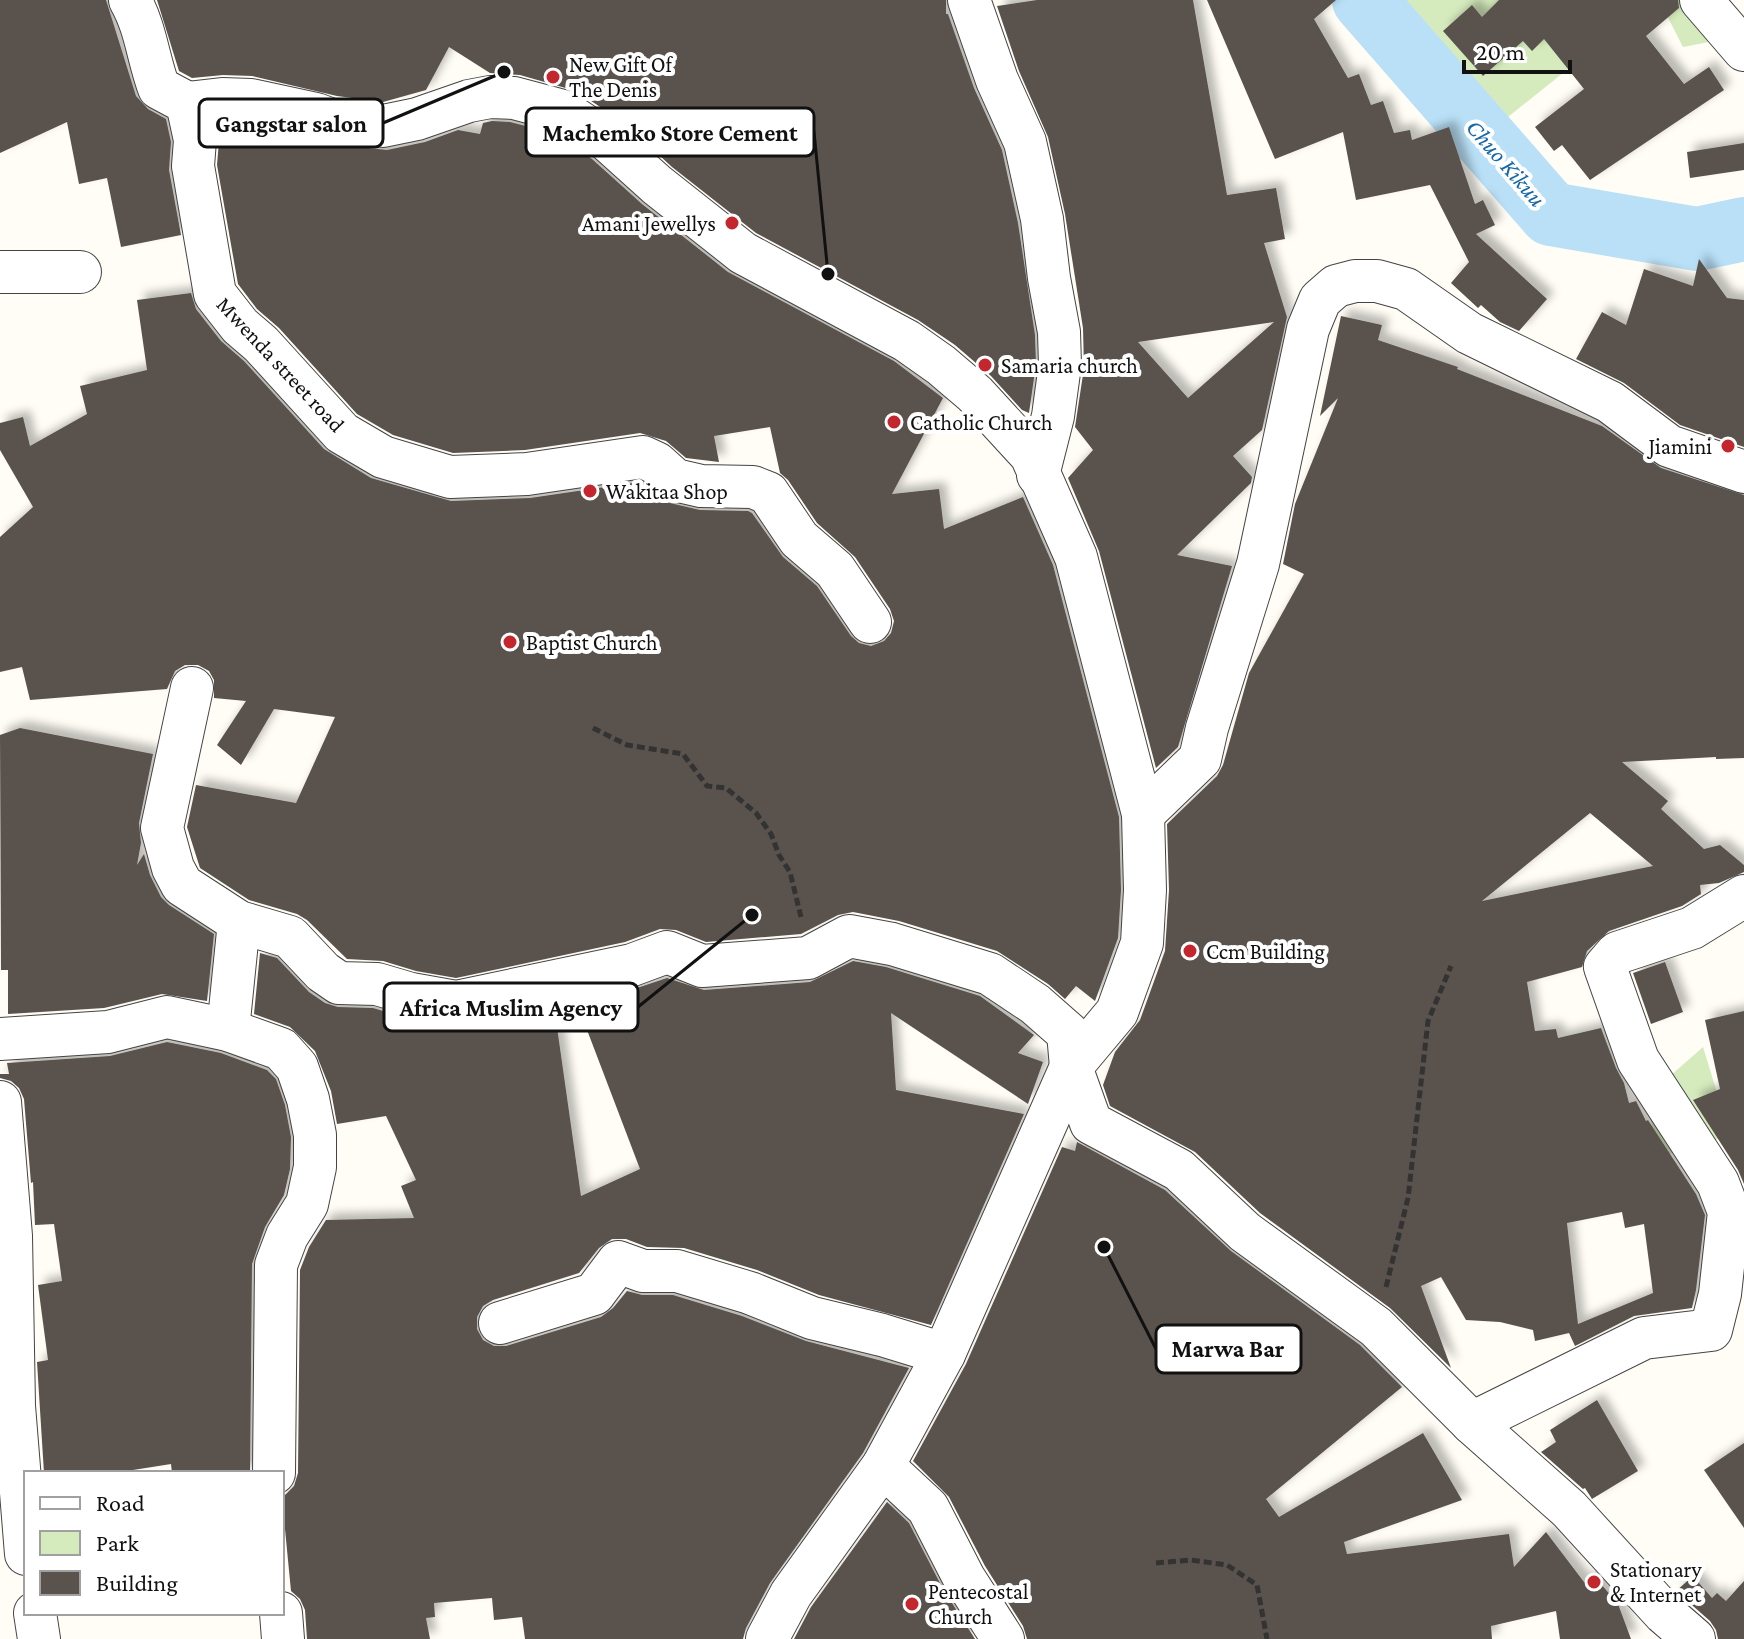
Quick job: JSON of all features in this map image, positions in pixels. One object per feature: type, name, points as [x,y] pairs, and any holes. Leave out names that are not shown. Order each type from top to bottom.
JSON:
[{"type":"street","points":[[130,0],[145,32],[152,70],[159,88],[187,103],[251,100],[332,120],[383,126],[490,97],[514,98],[563,111],[607,140],[657,185],[743,253],[907,341],[975,394],[1031,455],[1076,557],[1143,814],[1145,890],[1142,943],[1117,1012],[1071,1067],[944,1354],[883,1466],[791,1594],[767,1639]]},
{"type":"street","points":[[969,0],[997,80],[1025,142],[1040,210],[1055,307],[1060,365],[1053,416],[1038,475]]},
{"type":"street","points":[[1701,0],[1744,50]]},
{"type":"street","name":"Mwenda street road","points":[[187,103],[195,140],[193,166],[215,294],[240,326],[261,344],[342,433],[383,457],[450,477],[527,474],[643,457],[656,463],[675,480],[685,483],[753,487],[768,493],[799,539],[835,570],[870,622]]},
{"type":"street","points":[[0,272],[80,272]]},
{"type":"street","points":[[1143,814],[1200,759],[1258,564],[1308,329],[1320,300],[1336,286],[1355,281],[1377,281],[1406,289],[1469,333],[1610,402],[1669,446],[1744,472]]},
{"type":"street","points":[[192,688],[162,828],[173,868],[182,885],[239,922],[290,937],[323,972],[339,983],[377,984],[456,1002],[632,965],[667,952],[702,966],[808,958],[849,936],[892,944],[990,974],[1035,1004],[1068,1033],[1071,1067],[1091,1123],[1179,1170],[1245,1232],[1376,1327],[1472,1423],[1569,1509],[1664,1613],[1694,1639]]},
{"type":"street","points":[[1472,1423],[1644,1338],[1711,1330],[1720,1294],[1729,1212],[1718,1183],[1638,1060],[1605,967],[1617,953],[1692,928],[1744,896]]},
{"type":"street","points":[[228,1030],[239,922]]},
{"type":"street","points":[[0,1039],[108,1032],[167,1017],[228,1030],[281,1049],[297,1067],[308,1099],[315,1135],[315,1167],[307,1204],[287,1236],[276,1265],[274,1471]]},
{"type":"street","points":[[0,1102],[14,1406],[24,1529]]},
{"type":"street","points":[[500,1323],[594,1294],[618,1262],[643,1271],[677,1271],[750,1293],[812,1318],[944,1354]]},
{"type":"street","points":[[883,1466],[928,1508],[964,1578],[1003,1639]]},
{"type":"street","points":[[35,1615],[39,1639]]},
{"type":"street","points":[[281,1615],[283,1639]]},
{"type":"path","points":[[593,728],[627,745],[683,754],[707,786],[726,788],[756,813],[771,834],[790,872],[808,958]]},
{"type":"path","points":[[1376,1327],[1408,1198],[1428,1021],[1451,966]]},
{"type":"path","points":[[1156,1563],[1191,1560],[1227,1565],[1257,1585],[1267,1639]]},
{"type":"green space","points":[[1369,0],[1654,0],[1483,137]]},
{"type":"green space","points":[[1659,0],[1681,0],[1714,41],[1683,47]]},
{"type":"green space","points":[[1744,199],[1744,244],[1736,238],[1675,253],[1626,220]]},
{"type":"green space","points":[[1703,1047],[1730,1135],[1660,1157],[1645,1098]]},
{"type":"building","points":[[0,0],[106,0],[136,96],[148,109],[166,119],[171,142],[169,170],[181,235],[121,247],[107,178],[79,184],[67,122],[0,153]]},
{"type":"building","points":[[157,0],[946,0],[946,14],[1002,150],[1018,223],[1035,335],[1036,364],[1029,413],[1022,410],[991,376],[955,345],[918,320],[756,233],[672,167],[623,122],[576,91],[520,75],[490,73],[449,47],[426,90],[383,102],[337,96],[252,76],[192,78],[179,71]]},
{"type":"building","points":[[1037,0],[1193,0],[1227,195],[1276,188],[1285,239],[1264,243],[1287,317],[1262,430],[1233,456],[1252,477],[1251,483],[1177,555],[1232,566],[1178,747],[1156,768],[1099,551],[1068,478],[1093,450],[1075,427],[1084,368],[1083,328],[1065,214],[1048,137],[1019,71],[997,6]],"holes":[[[1274,322],[1188,398],[1138,342]]]},
{"type":"building","points":[[1207,0],[1336,0],[1314,19],[1348,78],[1359,74],[1371,105],[1383,101],[1394,133],[1410,130],[1412,140],[1449,127],[1475,204],[1483,200],[1495,225],[1476,234],[1547,299],[1519,331],[1500,322],[1481,305],[1478,308],[1451,283],[1469,262],[1430,185],[1356,200],[1343,132],[1275,159]]},
{"type":"building","points":[[1499,0],[1678,0],[1679,8],[1646,36],[1684,84],[1709,67],[1724,90],[1590,180],[1562,145],[1554,151],[1535,127],[1584,89],[1544,39],[1532,51],[1523,41],[1483,76],[1443,31],[1472,5],[1482,17]]},
{"type":"building","points":[[510,122],[553,133],[592,159],[642,204],[728,272],[894,361],[943,398],[892,494],[939,489],[944,529],[1023,497],[1053,565],[1119,817],[1121,890],[1118,938],[1095,1001],[1076,986],[1065,999],[1048,984],[997,951],[899,921],[853,912],[838,915],[801,934],[706,942],[676,930],[660,929],[625,942],[456,978],[383,961],[347,959],[307,920],[297,914],[249,900],[200,868],[187,827],[196,785],[296,803],[335,717],[274,709],[241,765],[217,745],[246,701],[214,698],[214,680],[209,671],[198,665],[185,665],[175,671],[167,689],[30,700],[22,667],[0,672],[0,537],[33,507],[0,450],[0,423],[23,417],[30,446],[87,414],[80,386],[147,370],[137,300],[191,293],[196,309],[221,341],[244,361],[324,449],[371,478],[451,501],[530,498],[639,482],[670,503],[700,510],[748,511],[783,557],[817,586],[851,636],[859,643],[871,646],[884,641],[891,633],[894,621],[890,609],[855,557],[817,523],[780,473],[770,427],[714,436],[719,462],[686,458],[666,441],[640,433],[525,450],[453,453],[393,435],[357,414],[279,328],[257,309],[238,284],[217,165],[219,141],[216,124],[248,124],[331,144],[387,150],[425,142],[458,130],[480,134],[483,123]]},
{"type":"building","points":[[1744,143],[1744,170],[1690,178],[1687,152]]},
{"type":"building","points":[[1699,259],[1727,298],[1744,300],[1744,447],[1680,425],[1624,383],[1576,359],[1602,312],[1626,325],[1644,269],[1693,286]]},
{"type":"building","points":[[1341,316],[1382,325],[1378,340],[1458,367],[1602,426],[1661,468],[1744,495],[1744,758],[1622,762],[1668,801],[1661,809],[1704,849],[1720,845],[1744,865],[1744,872],[1719,883],[1700,885],[1701,894],[1682,906],[1609,931],[1587,951],[1582,967],[1527,982],[1535,1031],[1556,1029],[1558,1038],[1601,1028],[1629,1103],[1636,1101],[1646,1121],[1696,1194],[1705,1215],[1692,1308],[1634,1316],[1575,1346],[1569,1333],[1535,1341],[1533,1330],[1500,1322],[1466,1320],[1441,1277],[1421,1286],[1451,1368],[1390,1308],[1260,1213],[1195,1152],[1110,1106],[1103,1085],[1115,1052],[1140,1020],[1165,951],[1169,890],[1167,824],[1217,776],[1223,765],[1249,673],[1304,574],[1283,564],[1295,504],[1338,398],[1320,416]],"holes":[[[1590,813],[1653,866],[1482,901]],[[1622,1212],[1625,1228],[1644,1224],[1653,1293],[1578,1324],[1567,1223]]]},
{"type":"building","points":[[20,728],[153,754],[139,823],[141,843],[137,865],[144,854],[161,897],[214,934],[207,1001],[162,994],[104,1008],[8,1014],[8,970],[1,970],[0,735]]},
{"type":"building","points":[[260,953],[277,958],[309,992],[325,1003],[338,1007],[373,1008],[452,1026],[554,1006],[581,1196],[640,1169],[576,1001],[667,978],[704,990],[810,982],[853,961],[886,967],[980,996],[1034,1035],[1018,1053],[1043,1062],[1028,1104],[891,1013],[896,1090],[1024,1114],[931,1325],[819,1295],[757,1270],[684,1248],[647,1247],[626,1239],[612,1239],[599,1248],[579,1273],[493,1300],[483,1306],[477,1317],[477,1329],[483,1340],[494,1346],[506,1346],[601,1317],[627,1291],[642,1295],[673,1295],[742,1316],[806,1341],[909,1368],[863,1453],[770,1583],[743,1639],[525,1639],[522,1617],[494,1620],[492,1598],[434,1603],[435,1617],[426,1618],[430,1639],[307,1639],[305,1610],[300,1599],[291,1591],[284,1519],[284,1496],[294,1486],[298,1473],[300,1270],[309,1247],[326,1220],[414,1218],[401,1186],[416,1180],[386,1116],[337,1124],[331,1091],[315,1051],[290,1027],[254,1014]]},
{"type":"building","points":[[1665,962],[1683,1012],[1651,1024],[1633,973]]},
{"type":"building","points":[[1744,1011],[1744,1184],[1693,1100],[1720,1089],[1705,1020]]},
{"type":"building","points":[[167,1042],[221,1053],[267,1070],[276,1079],[285,1105],[291,1137],[290,1169],[284,1195],[265,1227],[252,1264],[250,1471],[172,1471],[171,1464],[127,1471],[44,1471],[37,1362],[48,1360],[38,1285],[62,1281],[54,1224],[35,1225],[24,1099],[19,1088],[11,1081],[0,1078],[0,1074],[9,1074],[7,1063],[110,1056]]},
{"type":"building","points":[[1077,1142],[1165,1190],[1231,1251],[1360,1345],[1402,1387],[1266,1499],[1279,1517],[1423,1433],[1462,1500],[1344,1542],[1347,1554],[1509,1534],[1514,1567],[1546,1532],[1584,1582],[1595,1577],[1618,1604],[1631,1639],[1560,1639],[1556,1611],[1491,1626],[1492,1639],[1027,1639],[1023,1626],[985,1566],[949,1497],[913,1461],[966,1364],[1062,1147],[1075,1151]]},
{"type":"building","points":[[1597,1400],[1638,1471],[1592,1499],[1585,1488],[1541,1452],[1556,1442],[1550,1430]]},
{"type":"building","points":[[1744,1443],[1744,1528],[1704,1470]]},
{"type":"building","points":[[887,1502],[909,1523],[943,1589],[975,1639],[794,1639],[811,1607]]},
{"type":"building","points":[[1693,1576],[1712,1598],[1717,1593],[1726,1601],[1744,1581],[1744,1639],[1718,1639],[1710,1621],[1676,1591]]},
{"type":"waterway","name":"Chuo Kikuu","points":[[1364,0],[1551,214],[1697,239],[1744,229]]},
{"type":"place","name":"Gangstar salon","points":[[504,72]]},
{"type":"place","name":"New Gift Of The Denis","points":[[553,77]]},
{"type":"place","name":"Amani Jewellys","points":[[732,223]]},
{"type":"place","name":"Machemko Store Cement","points":[[828,274]]},
{"type":"place","name":"Samaria church","points":[[985,365]]},
{"type":"place","name":"Catholic Church","points":[[894,422]]},
{"type":"place","name":"Jiamini","points":[[1728,446]]},
{"type":"place","name":"Wakitaa Shop","points":[[590,491]]},
{"type":"place","name":"Baptist Church","points":[[510,642]]},
{"type":"place","name":"Africa Muslim Agency","points":[[752,915]]},
{"type":"place","name":"Ccm Building","points":[[1190,951]]},
{"type":"place","name":"Marwa Bar","points":[[1104,1247]]},
{"type":"place","name":"Stationary & Internet","points":[[1594,1582]]},
{"type":"place","name":"Pentecostal Church","points":[[912,1604]]}]
